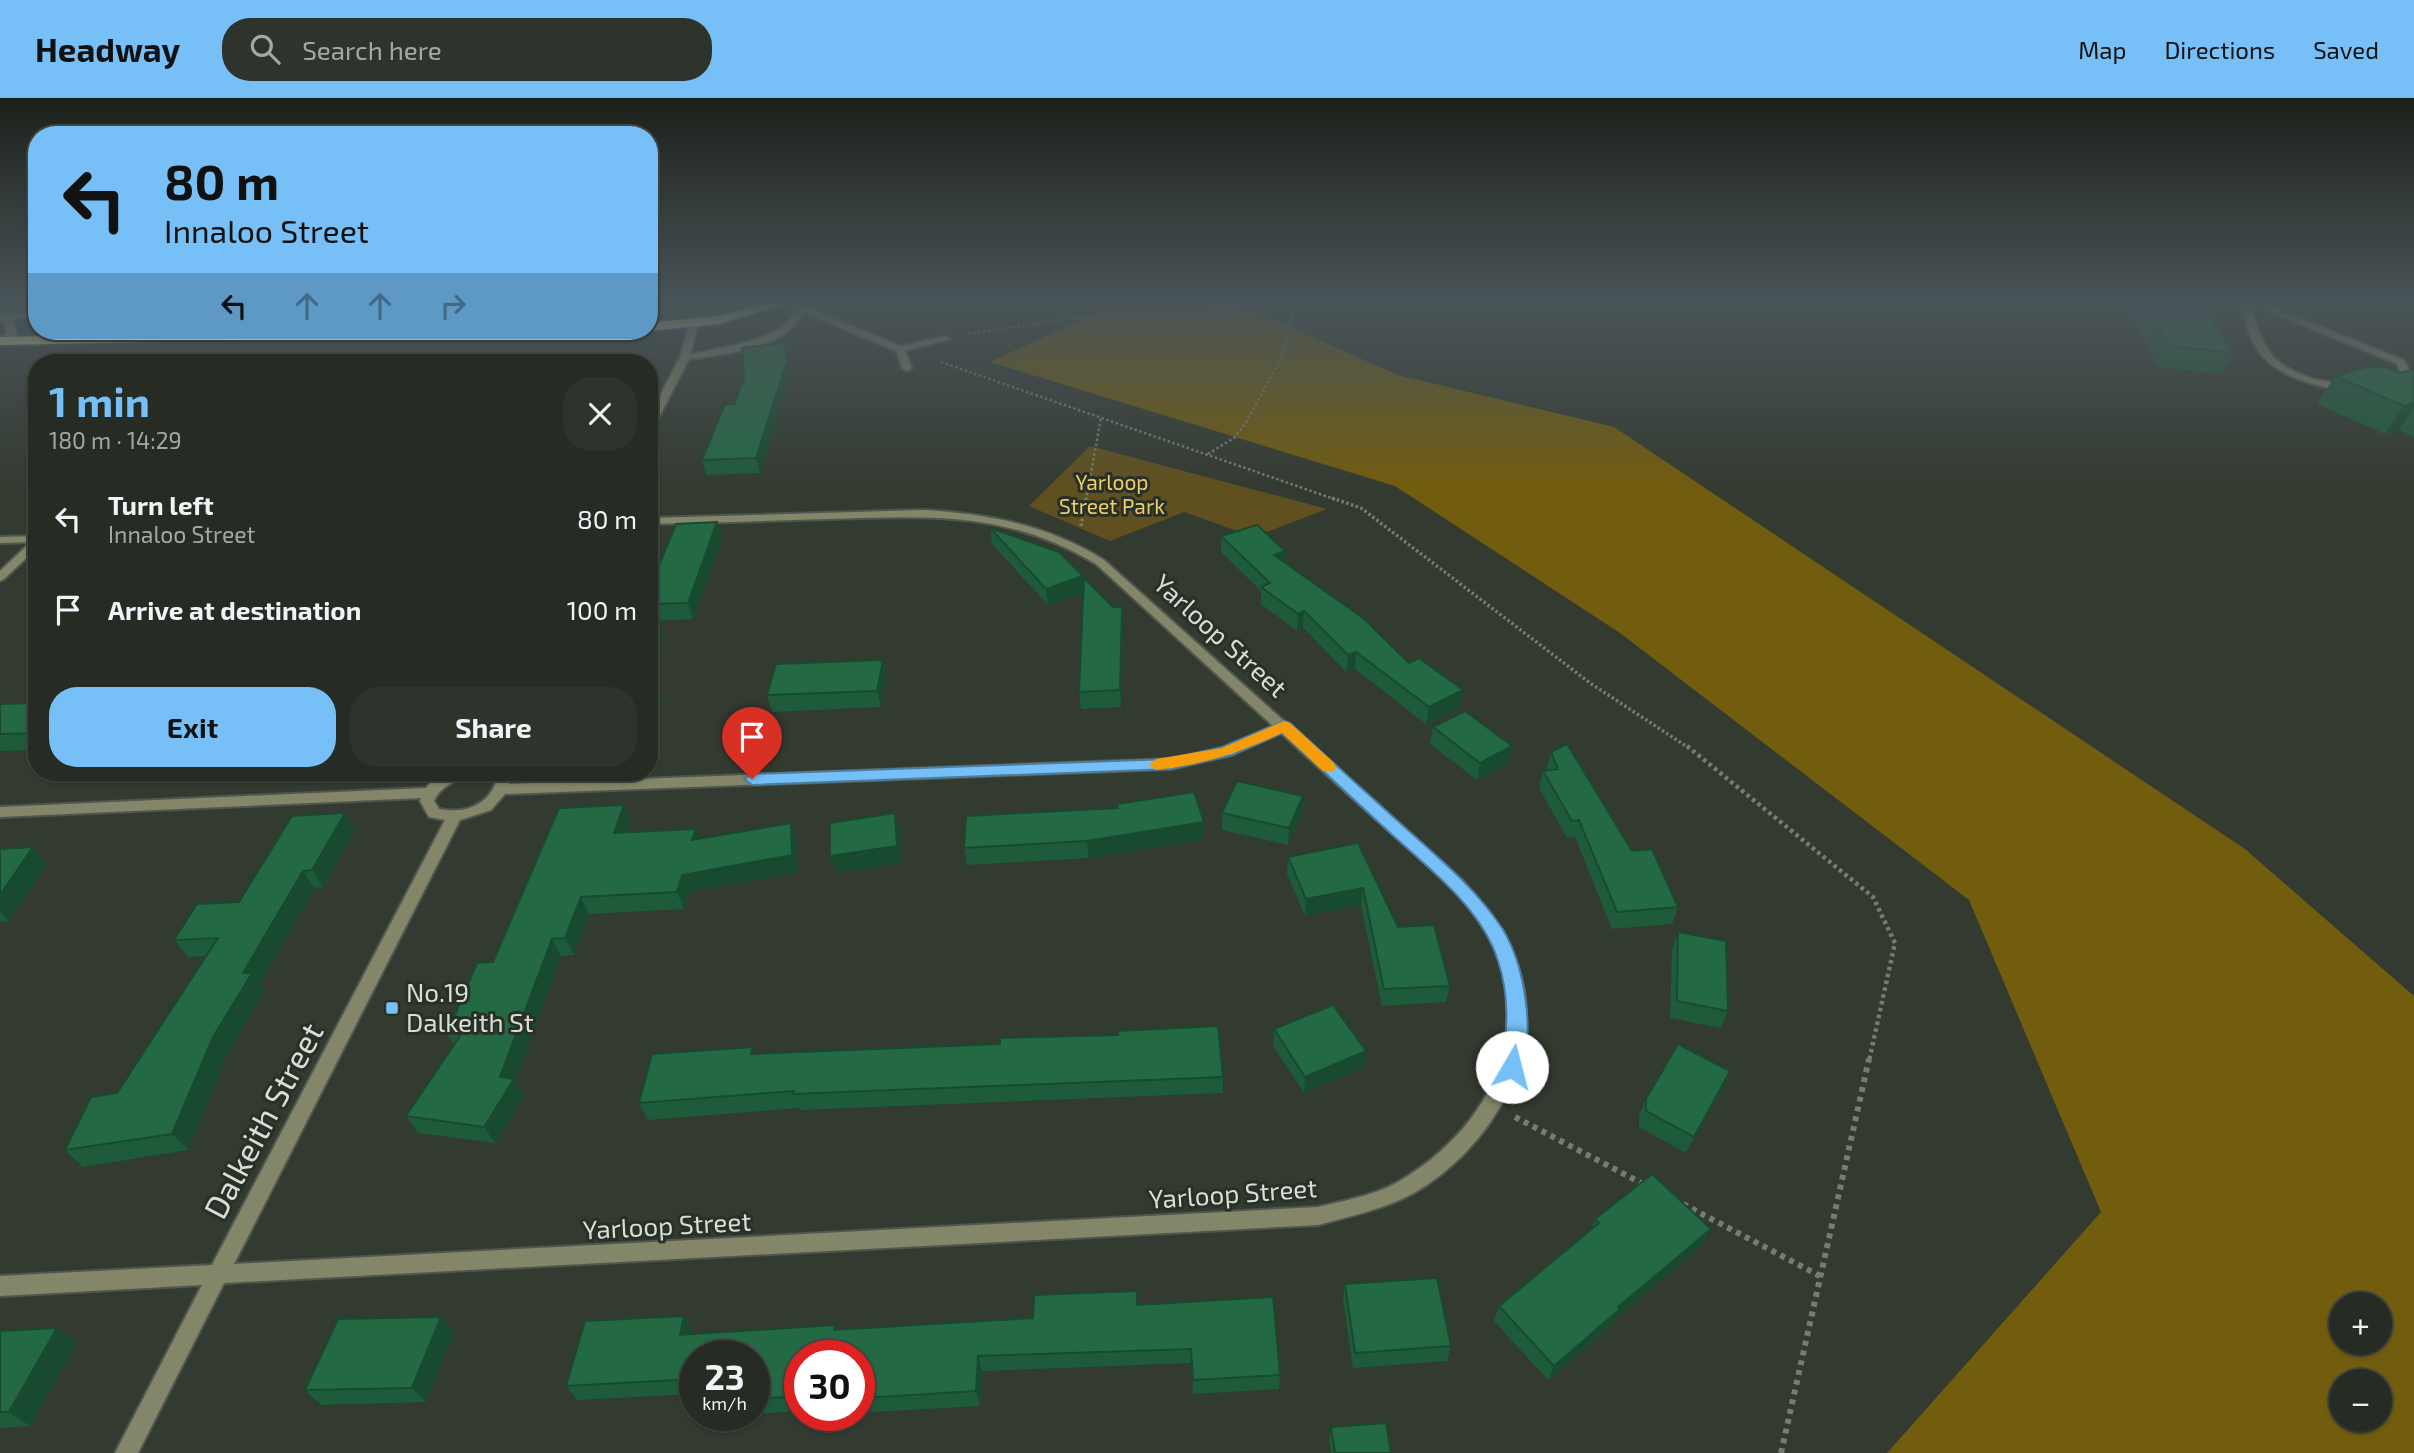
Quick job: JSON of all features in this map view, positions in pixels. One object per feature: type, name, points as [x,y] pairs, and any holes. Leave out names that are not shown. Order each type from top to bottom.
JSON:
[{"type":"street","points":[[658,410],[681,364]]},
{"type":"street","points":[[2277,364],[2287,372],[2314,383],[2361,390]]},
{"type":"street","points":[[2393,388],[2404,387],[2408,377],[2402,364]]},
{"type":"street","name":"Yarloop Street","points":[[0,1286],[1318,1216],[1368,1202],[1409,1186],[1445,1160],[1473,1134],[1492,1106],[1512,1067],[1518,1025],[1515,992],[1507,960],[1495,932],[1459,886],[1100,562],[1080,549],[1031,528],[968,515],[924,513],[658,521]]},
{"type":"street","points":[[0,540],[28,540]]},
{"type":"street","points":[[0,576],[28,549]]},
{"type":"street","points":[[502,789],[1171,764],[1227,751],[1284,726]]},
{"type":"street","points":[[442,781],[429,793],[427,801],[434,813],[454,817],[489,804],[502,789],[503,781]]},
{"type":"street","points":[[0,812],[429,793]]},
{"type":"street","name":"Dalkeith Street","points":[[126,1453],[454,817]]},
{"type":"path","points":[[945,364],[1361,508],[1590,682],[1680,741],[1873,897],[1895,943],[1781,1453]]},
{"type":"path","points":[[1208,454],[1234,438],[1247,421],[1278,364]]},
{"type":"path","points":[[1075,531],[1082,524],[1101,417]]},
{"type":"path","points":[[1492,1106],[1661,1193]]},
{"type":"path","points":[[1673,1199],[1820,1276]]},
{"type":"green space","name":"Yarloop Street Park","points":[[1090,446],[1327,509],[1254,537],[1184,512],[1110,541],[1029,506]]},
{"type":"shaded area","points":[[997,364],[1374,364],[1398,375],[1614,427],[2245,849],[2414,996],[2414,1453],[1887,1453],[2101,1212],[1969,900],[1620,633],[1395,486]]},
{"type":"building","points":[[743,364],[786,364],[756,458],[702,460],[725,404],[734,404],[744,378]]},
{"type":"building","points":[[2367,367],[2386,367],[2400,373],[2414,369],[2414,403],[2404,406],[2335,376]]},
{"type":"building","points":[[717,522],[688,603],[658,604],[658,568],[676,524]]},
{"type":"building","points":[[1257,525],[1285,551],[1274,555],[1363,618],[1409,663],[1419,658],[1463,690],[1429,707],[1356,652],[1348,655],[1304,611],[1298,614],[1261,587],[1270,583],[1221,536]]},
{"type":"building","points":[[990,528],[1059,552],[1083,576],[1046,589]]},
{"type":"building","points":[[1084,578],[1113,607],[1122,607],[1120,690],[1079,692]]},
{"type":"building","points":[[883,660],[877,691],[767,695],[776,664]]},
{"type":"building","points":[[28,703],[28,733],[0,734],[0,704]]},
{"type":"building","points":[[1465,711],[1512,746],[1480,763],[1433,727]]},
{"type":"building","points":[[1567,744],[1632,851],[1652,849],[1678,907],[1617,912],[1579,820],[1572,821],[1543,771],[1558,769],[1551,752]]},
{"type":"building","points":[[1237,781],[1303,796],[1289,828],[1222,813]]},
{"type":"building","points":[[1194,792],[1204,822],[1087,841],[964,848],[966,816],[1118,808],[1117,804]]},
{"type":"building","points":[[624,805],[614,833],[696,829],[692,840],[791,823],[792,855],[682,875],[677,892],[581,897],[565,938],[552,939],[500,1077],[514,1079],[484,1127],[406,1116],[462,1033],[447,1034],[477,963],[493,962],[559,808]]},
{"type":"building","points":[[345,813],[312,870],[303,871],[243,973],[252,973],[213,1037],[172,1134],[65,1150],[91,1097],[117,1093],[218,938],[174,940],[197,904],[239,902],[292,816]]},
{"type":"building","points":[[895,813],[897,846],[830,856],[830,823]]},
{"type":"building","points":[[1358,843],[1398,927],[1434,925],[1450,986],[1384,989],[1363,888],[1306,899],[1288,857]]},
{"type":"building","points":[[33,847],[0,895],[0,849]]},
{"type":"building","points":[[1678,932],[1726,941],[1728,1011],[1677,1001]]},
{"type":"building","points":[[1333,1005],[1366,1051],[1305,1077],[1274,1029]]},
{"type":"building","points":[[1218,1026],[1223,1077],[793,1094],[794,1091],[639,1103],[652,1054],[753,1047],[751,1054],[1000,1044],[1000,1038],[1118,1035],[1118,1031]]},
{"type":"building","points":[[1678,1044],[1730,1071],[1694,1137],[1646,1111],[1646,1099]]},
{"type":"building","points":[[1652,1174],[1711,1229],[1618,1307],[1620,1309],[1554,1366],[1499,1306],[1599,1223],[1595,1219]]},
{"type":"building","points":[[1437,1278],[1451,1346],[1355,1353],[1345,1284]]},
{"type":"building","points":[[1137,1291],[1137,1305],[1273,1297],[1280,1375],[1193,1380],[1191,1349],[978,1356],[976,1391],[875,1397],[875,1340],[784,1340],[784,1397],[770,1398],[770,1340],[679,1340],[679,1380],[566,1386],[585,1321],[684,1316],[680,1335],[835,1325],[834,1330],[1033,1318],[1034,1295]]},
{"type":"building","points":[[441,1317],[412,1388],[305,1390],[338,1319]]},
{"type":"building","points":[[57,1328],[9,1412],[0,1412],[0,1331]]},
{"type":"building","points":[[1386,1423],[1391,1453],[1335,1453],[1331,1427]]},
{"type":"slow traffic","points":[[1156,765],[1196,760],[1227,751],[1284,726],[1329,767]]},
{"type":"place","name":"No.19 Dalkeith St","points":[[392,1008]]},
{"type":"route","points":[[752,779],[1171,764],[1227,751],[1284,726],[1459,886],[1495,932],[1507,960],[1515,992],[1518,1025],[1512,1067]]}]
